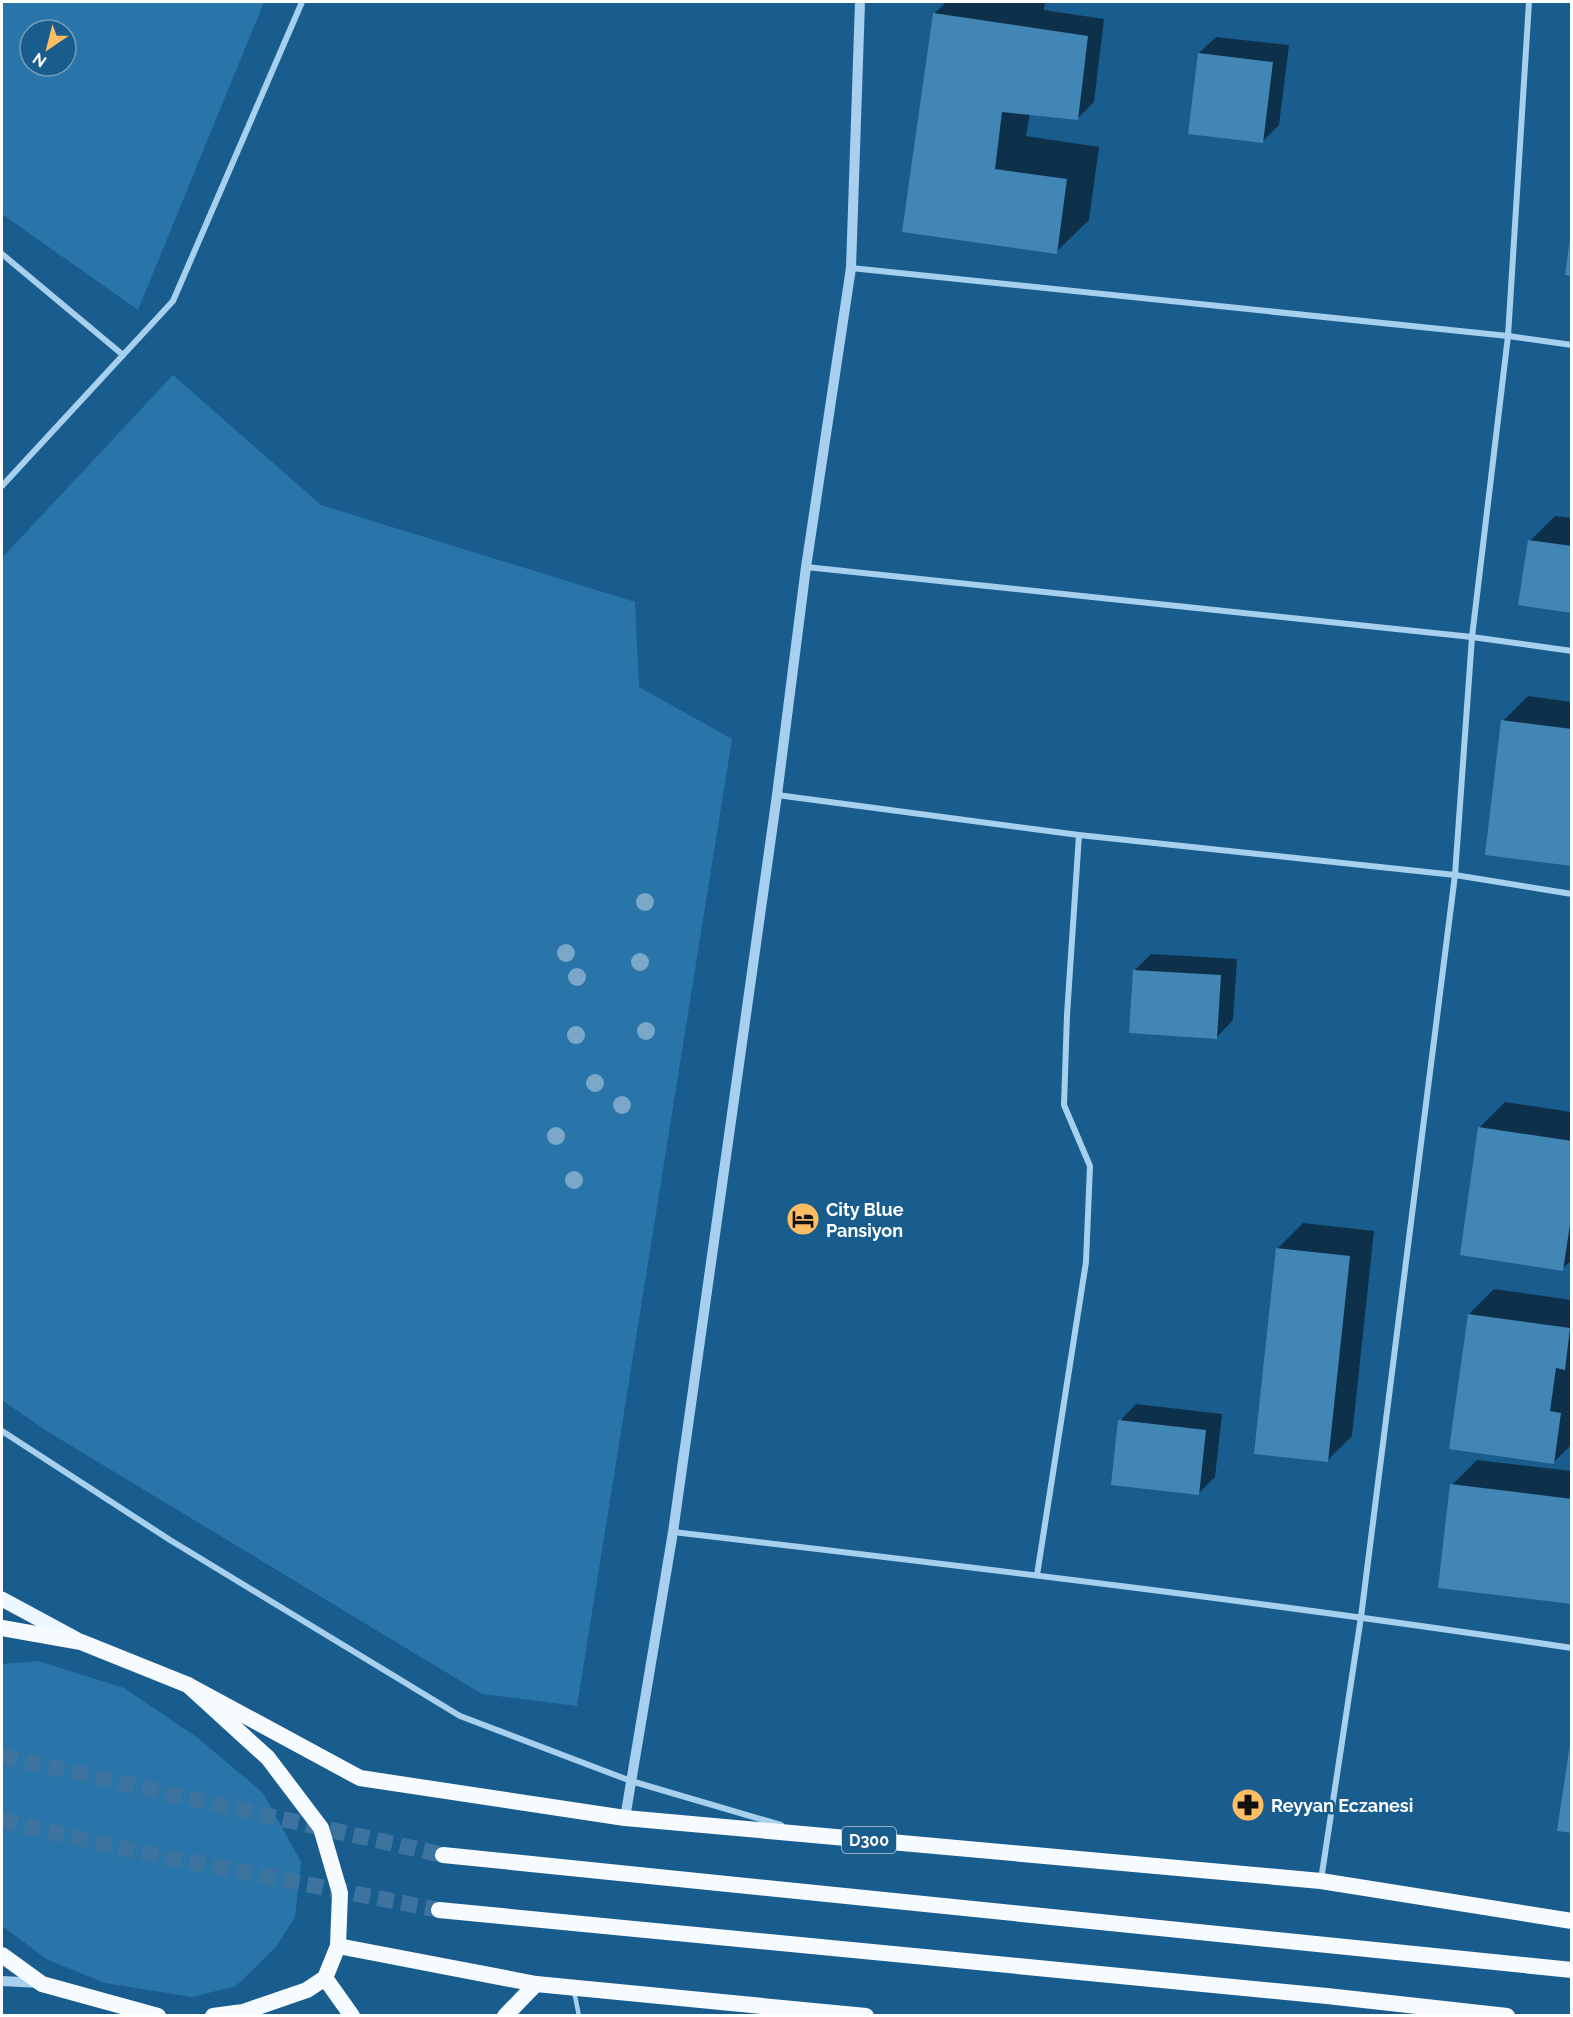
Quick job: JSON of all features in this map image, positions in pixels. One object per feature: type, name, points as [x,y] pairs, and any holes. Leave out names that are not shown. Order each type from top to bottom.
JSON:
[{"type":"highway","points":[[2,1628],[81,1642],[188,1685],[268,1758],[321,1828],[340,1893],[338,1946],[325,1978],[307,1990],[243,2012],[213,2016]]},
{"type":"highway","name":"D300","points":[[188,1685],[360,1779],[625,1818],[1321,1881],[1572,1921]]},
{"type":"highway","points":[[443,1855],[1572,1970]]},
{"type":"highway","points":[[439,1910],[1327,1996],[1507,2016]]},
{"type":"highway","points":[[338,1946],[536,1984],[825,2014],[866,2016]]},
{"type":"highway","points":[[2,1955],[42,1984],[158,2016]]},
{"type":"highway","points":[[325,1978],[352,2016]]},
{"type":"highway","points":[[505,2016],[536,1984]]},
{"type":"main road","points":[[2,1599],[81,1642]]},
{"type":"street","points":[[2,486],[173,301],[302,2]]},
{"type":"street","points":[[625,1818],[673,1532],[777,795],[806,567],[851,268],[860,2]]},
{"type":"street","points":[[1321,1881],[1361,1617],[1455,874],[1472,637],[1508,336],[1529,2]]},
{"type":"street","points":[[2,254],[123,355]]},
{"type":"street","points":[[851,268],[1508,336],[1572,345]]},
{"type":"street","points":[[806,567],[1472,637],[1572,651]]},
{"type":"street","points":[[777,795],[1079,835],[1455,874],[1572,894]]},
{"type":"street","points":[[1037,1575],[1086,1262],[1090,1166],[1064,1105],[1067,1015],[1079,835]]},
{"type":"street","points":[[2,1431],[170,1540],[460,1716],[632,1781],[813,1835]]},
{"type":"street","points":[[673,1532],[1037,1575],[1361,1617],[1572,1648]]},
{"type":"street","points":[[2,1981],[42,1984]]},
{"type":"lane","points":[[574,1988],[579,2016]]},
{"type":"shaded area","points":[[2,2],[264,2],[138,310],[2,214]]},
{"type":"shaded area","points":[[173,375],[321,505],[635,602],[639,687],[732,739],[577,1706],[482,1694],[45,1430],[2,1400],[2,558]]},
{"type":"shaded area","points":[[38,1661],[124,1688],[198,1738],[263,1793],[301,1862],[295,1917],[276,1947],[236,1986],[192,1997],[105,1983],[48,1960],[2,1926],[2,1664]]},
{"type":"building","points":[[933,13],[1088,36],[1078,120],[1002,112],[995,169],[1067,179],[1057,254],[902,232]]},
{"type":"building","points":[[1198,53],[1273,62],[1263,143],[1188,134]]},
{"type":"building","points":[[1570,239],[1572,239],[1572,276],[1565,275]]},
{"type":"building","points":[[1528,540],[1572,546],[1572,613],[1518,605]]},
{"type":"building","points":[[1501,720],[1572,729],[1572,866],[1485,855]]},
{"type":"building","points":[[1133,970],[1221,975],[1217,1039],[1129,1033]]},
{"type":"building","points":[[1478,1127],[1572,1141],[1572,1211],[1563,1271],[1460,1255]]},
{"type":"building","points":[[1276,1248],[1350,1256],[1328,1462],[1254,1454]]},
{"type":"building","points":[[1468,1314],[1570,1328],[1565,1370],[1556,1368],[1550,1411],[1561,1413],[1554,1464],[1449,1449]]},
{"type":"building","points":[[1118,1420],[1206,1430],[1199,1495],[1111,1485]]},
{"type":"building","points":[[1450,1484],[1572,1499],[1572,1604],[1438,1588]]},
{"type":"building","points":[[1570,1744],[1572,1744],[1572,1833],[1557,1831]]},
{"type":"tunnel","points":[[2,1756],[443,1855]]},
{"type":"tunnel","points":[[2,1820],[116,1847],[439,1910]]},
{"type":"place","name":"City Blue Pansiyon","points":[[803,1219]]},
{"type":"place","name":"Reyyan Eczanesi","points":[[1248,1805]]}]
